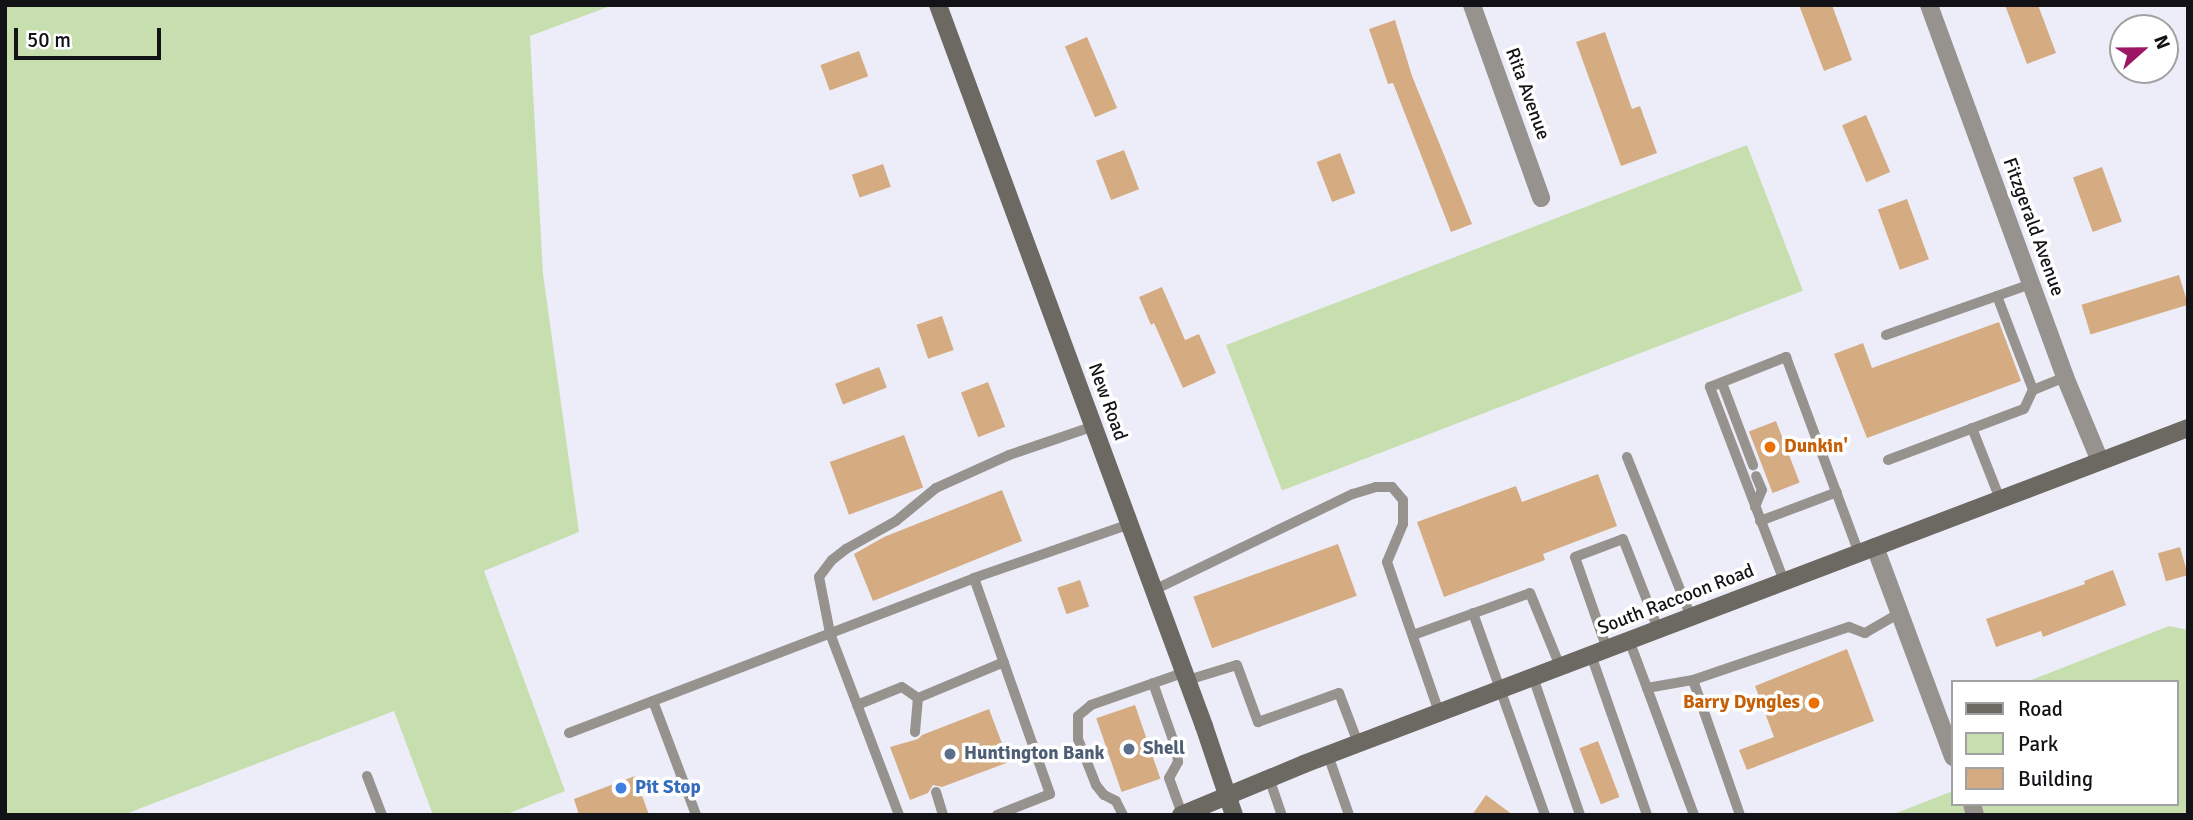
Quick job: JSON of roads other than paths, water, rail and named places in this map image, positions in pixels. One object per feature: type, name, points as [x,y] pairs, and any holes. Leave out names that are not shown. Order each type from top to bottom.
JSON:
[{"type":"street","name":"New Road","points":[[938,5],[1186,676],[1234,815]]},
{"type":"street","name":"Rita Avenue","points":[[1472,5],[1541,198]]},
{"type":"street","name":"Fitzgerald Avenue","points":[[1929,5],[2065,377],[2100,461]]},
{"type":"street","name":"South Raccoon Road","points":[[1182,815],[1358,743],[2188,428]]},
{"type":"street","points":[[1867,550],[1898,614],[1952,754]]},
{"type":"lane","points":[[1886,335],[2031,284]]},
{"type":"lane","points":[[1997,296],[2033,390]]},
{"type":"lane","points":[[1784,581],[1710,387],[1786,357],[1837,492],[1867,550]]},
{"type":"lane","points":[[1888,460],[2024,409],[2033,390],[2065,377]]},
{"type":"lane","points":[[1722,383],[1762,490],[1755,507]]},
{"type":"lane","points":[[899,815],[830,633],[819,577],[832,560],[896,521],[936,488],[1009,454],[1094,426]]},
{"type":"lane","points":[[1972,428],[2000,499]]},
{"type":"lane","points":[[1627,457],[1691,617]]},
{"type":"lane","points":[[1154,590],[1353,494],[1376,487],[1392,487],[1403,500],[1403,524],[1387,562],[1439,712]]},
{"type":"lane","points":[[1760,521],[1837,492]]},
{"type":"lane","points":[[569,733],[974,578],[1130,524]]},
{"type":"lane","points":[[1647,815],[1599,652],[1575,557],[1623,539],[1658,629]]},
{"type":"lane","points":[[974,578],[1049,794],[997,815]]},
{"type":"lane","points":[[1413,635],[1530,593],[1560,666]]},
{"type":"lane","points":[[1473,613],[1545,815]]},
{"type":"lane","points":[[1647,688],[1693,680],[1849,626],[1865,633],[1898,614]]},
{"type":"lane","points":[[1629,640],[1694,815]]},
{"type":"lane","points":[[918,698],[1004,662]]},
{"type":"lane","points":[[1123,815],[1116,801],[1104,795],[1096,785],[1078,738],[1076,723],[1082,712],[1091,705],[1153,683],[1237,665],[1258,722],[1339,693],[1358,743]]},
{"type":"lane","points":[[1533,677],[1580,815]]},
{"type":"lane","points":[[1693,680],[1740,815]]},
{"type":"lane","points":[[1153,683],[1177,751],[1178,762],[1169,778],[1182,815]]},
{"type":"lane","points":[[857,705],[902,687],[918,698]]},
{"type":"lane","points":[[915,733],[918,698]]},
{"type":"lane","points":[[653,701],[696,815]]},
{"type":"lane","points":[[1328,755],[1349,815]]},
{"type":"lane","points":[[367,776],[382,815]]},
{"type":"lane","points":[[1269,778],[1282,815]]},
{"type":"lane","points":[[936,792],[943,815]]},
{"type":"place","name":"Dunkin'","points":[[1770,447]]},
{"type":"place","name":"Barry Dyngles","points":[[1814,703]]},
{"type":"place","name":"Shell","points":[[1129,749]]},
{"type":"place","name":"Huntington Bank","points":[[950,754]]},
{"type":"place","name":"Pit Stop","points":[[621,788]]}]
